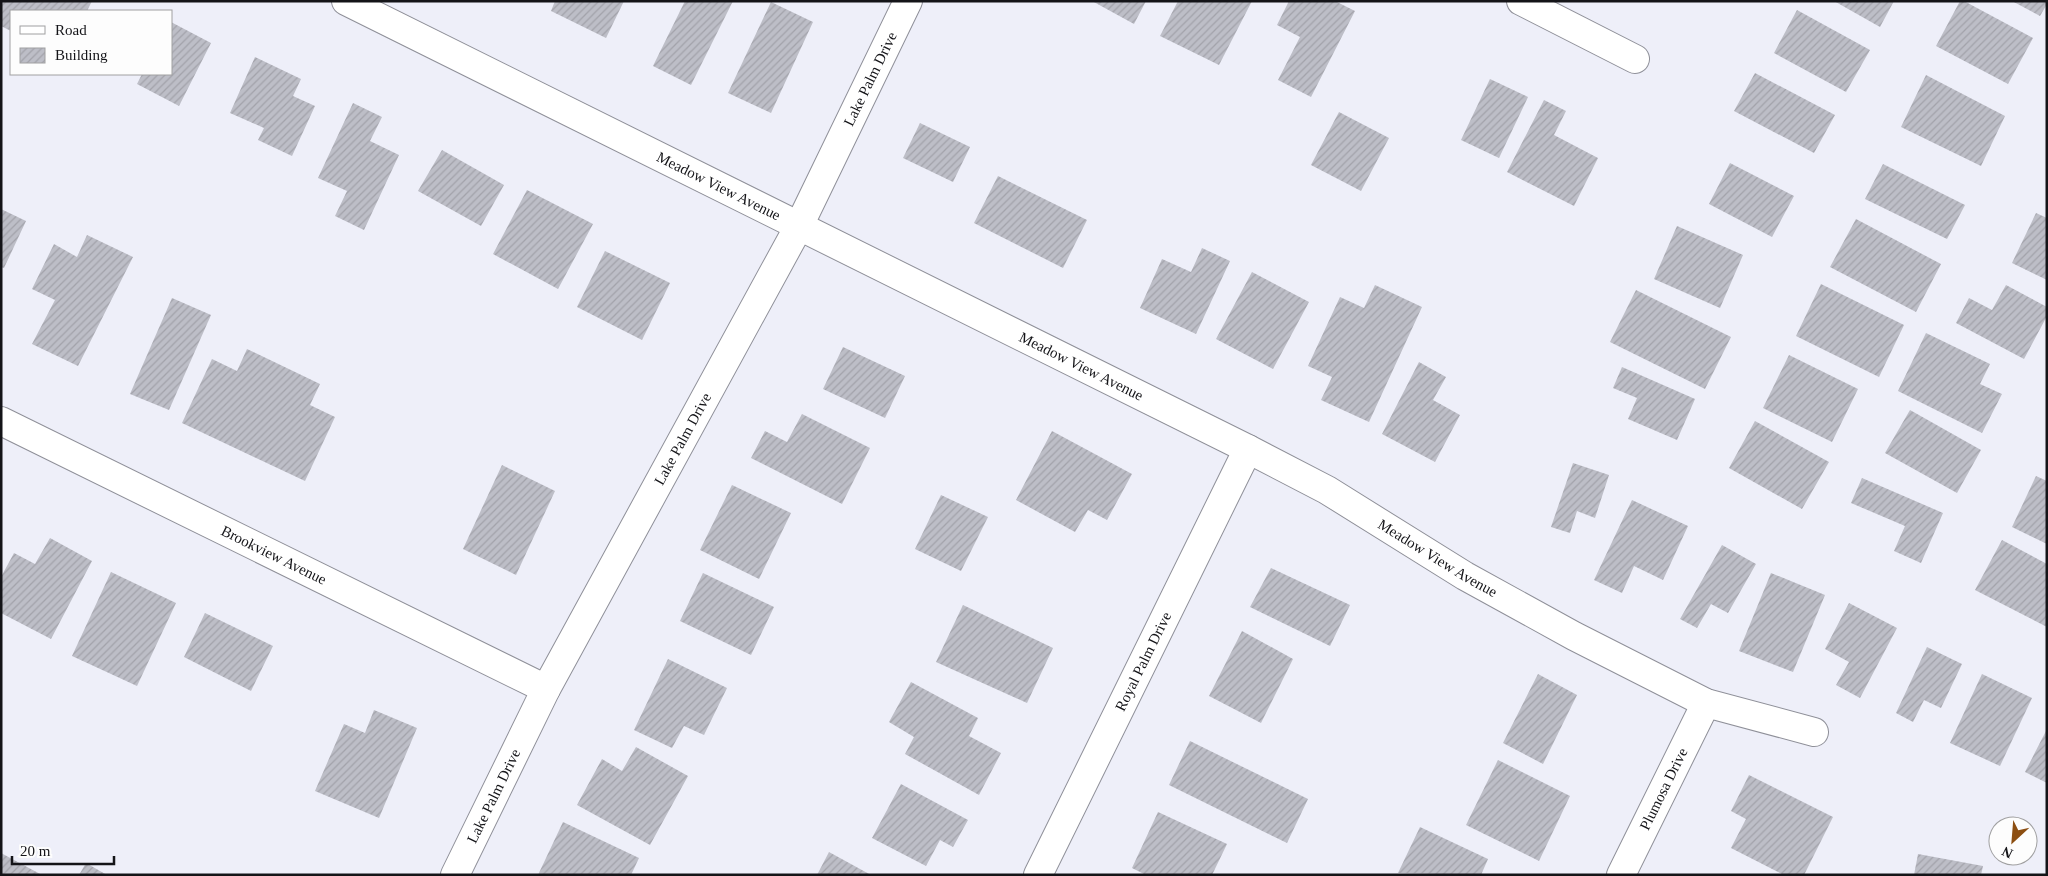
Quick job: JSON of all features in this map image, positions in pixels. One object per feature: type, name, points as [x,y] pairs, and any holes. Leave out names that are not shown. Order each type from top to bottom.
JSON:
[{"type":"street","name":"Meadow View Avenue","points":[[346,1],[1248,449],[1327,490],[1465,576],[1574,636],[1706,703],[1814,732]]},
{"type":"street","name":"Lake Palm Drive","points":[[455,875],[546,689],[799,226],[908,1]]},
{"type":"street","points":[[1521,1],[1635,59]]},
{"type":"street","name":"Brookview Avenue","points":[[1,421],[546,689]]},
{"type":"street","name":"Royal Palm Drive","points":[[1038,875],[1248,449]]},
{"type":"street","name":"Plumosa Drive","points":[[1621,875],[1706,703]]},
{"type":"building","points":[[1,1],[92,1],[88,10],[10,10],[10,30],[1,26]]},
{"type":"building","points":[[555,1],[624,1],[606,38],[551,11]]},
{"type":"building","points":[[685,1],[733,1],[691,85],[653,66]]},
{"type":"building","points":[[1092,1],[1146,1],[1134,24]]},
{"type":"building","points":[[1178,1],[1252,1],[1219,65],[1160,36]]},
{"type":"building","points":[[1289,1],[1335,1],[1355,11],[1311,97],[1278,80],[1300,37],[1277,25]]},
{"type":"building","points":[[1834,1],[1894,1],[1880,27]]},
{"type":"building","points":[[1960,1],[1964,1],[2033,38],[2008,84],[1936,46]]},
{"type":"building","points":[[2012,1],[2047,1],[2047,4],[2040,16]]},
{"type":"building","points":[[771,2],[813,22],[771,113],[728,93]]},
{"type":"building","points":[[1797,10],[1870,50],[1846,92],[1774,53]]},
{"type":"building","points":[[172,23],[211,43],[179,106],[137,84],[142,75],[172,75]]},
{"type":"building","points":[[255,57],[301,79],[293,96],[315,106],[292,156],[258,140],[264,128],[230,113]]},
{"type":"building","points":[[1755,73],[1835,115],[1814,153],[1734,111]]},
{"type":"building","points":[[1926,75],[2005,116],[1981,166],[1901,127]]},
{"type":"building","points":[[1490,79],[1528,97],[1499,158],[1461,140]]},
{"type":"building","points":[[1544,100],[1566,111],[1554,135],[1598,158],[1574,206],[1507,172]]},
{"type":"building","points":[[353,103],[382,117],[370,141],[399,155],[364,230],[335,216],[347,191],[318,178]]},
{"type":"building","points":[[1339,112],[1389,138],[1361,191],[1311,165]]},
{"type":"building","points":[[920,123],[970,147],[953,182],[903,158]]},
{"type":"building","points":[[442,150],[504,185],[481,226],[418,191]]},
{"type":"building","points":[[1730,163],[1794,196],[1772,237],[1709,204]]},
{"type":"building","points":[[1883,164],[1965,205],[1947,239],[1865,199]]},
{"type":"building","points":[[998,176],[1087,220],[1063,268],[974,223]]},
{"type":"building","points":[[527,190],[593,224],[558,289],[493,254]]},
{"type":"building","points":[[1,209],[26,221],[4,268],[1,267]]},
{"type":"building","points":[[2036,213],[2047,218],[2047,280],[2012,263]]},
{"type":"building","points":[[1856,219],[1941,264],[1916,312],[1830,267]]},
{"type":"building","points":[[1677,226],[1743,255],[1720,308],[1654,279]]},
{"type":"building","points":[[87,235],[133,257],[78,366],[32,344],[55,300],[32,289],[54,244],[77,257]]},
{"type":"building","points":[[1202,248],[1230,261],[1196,334],[1140,308],[1162,259],[1191,272]]},
{"type":"building","points":[[605,251],[670,283],[642,340],[577,307]]},
{"type":"building","points":[[1252,272],[1309,302],[1273,369],[1216,339]]},
{"type":"building","points":[[1821,284],[1904,325],[1879,377],[1796,336]]},
{"type":"building","points":[[1375,285],[1422,307],[1369,422],[1321,400],[1332,377],[1308,366],[1340,297],[1364,308]]},
{"type":"building","points":[[2006,285],[2047,307],[2047,316],[2024,359],[1956,323],[1969,298],[1992,310]]},
{"type":"building","points":[[1636,290],[1731,337],[1705,389],[1610,342]]},
{"type":"building","points":[[172,298],[211,315],[169,410],[130,394]]},
{"type":"building","points":[[1926,333],[1990,364],[1980,384],[2002,394],[1982,433],[1898,391]]},
{"type":"building","points":[[843,347],[905,376],[885,418],[823,389]]},
{"type":"building","points":[[247,349],[320,384],[310,405],[335,417],[305,481],[182,423],[212,359],[237,371]]},
{"type":"building","points":[[1789,355],[1858,389],[1832,442],[1763,408]]},
{"type":"building","points":[[1419,362],[1446,377],[1433,400],[1460,415],[1435,462],[1382,434]]},
{"type":"building","points":[[1622,367],[1695,399],[1677,440],[1628,419],[1637,398],[1613,388]]},
{"type":"building","points":[[1910,410],[1981,450],[1957,493],[1885,453]]},
{"type":"building","points":[[802,414],[870,448],[842,504],[751,458],[765,431],[787,442]]},
{"type":"building","points":[[1755,421],[1829,462],[1802,509],[1729,468]]},
{"type":"building","points":[[1052,431],[1132,474],[1107,520],[1088,510],[1075,532],[1016,500]]},
{"type":"building","points":[[1573,463],[1609,475],[1595,518],[1577,511],[1570,533],[1551,527]]},
{"type":"building","points":[[502,465],[555,491],[516,575],[463,549]]},
{"type":"building","points":[[2036,476],[2047,481],[2047,544],[2012,527]]},
{"type":"building","points":[[1862,478],[1943,513],[1921,563],[1894,551],[1905,526],[1851,503]]},
{"type":"building","points":[[732,485],[791,513],[759,579],[700,550]]},
{"type":"building","points":[[941,495],[988,517],[961,571],[915,549]]},
{"type":"building","points":[[1632,500],[1688,526],[1663,580],[1634,566],[1622,593],[1594,580]]},
{"type":"building","points":[[50,538],[92,561],[51,639],[1,613],[1,577],[14,553],[35,564]]},
{"type":"building","points":[[2002,540],[2047,564],[2047,627],[1975,590]]},
{"type":"building","points":[[1722,545],[1756,564],[1728,613],[1711,604],[1697,628],[1680,619]]},
{"type":"building","points":[[1271,568],[1350,605],[1330,646],[1250,607]]},
{"type":"building","points":[[111,572],[176,603],[137,686],[72,656]]},
{"type":"building","points":[[703,573],[774,607],[751,655],[680,621]]},
{"type":"building","points":[[1771,573],[1825,595],[1793,672],[1739,651]]},
{"type":"building","points":[[1849,603],[1897,628],[1860,698],[1836,685],[1849,662],[1825,649]]},
{"type":"building","points":[[963,605],[1053,648],[1027,703],[936,662]]},
{"type":"building","points":[[205,613],[273,646],[251,691],[184,657]]},
{"type":"building","points":[[1242,631],[1293,659],[1261,723],[1209,696]]},
{"type":"building","points":[[1927,647],[1962,664],[1941,708],[1924,700],[1913,722],[1896,713]]},
{"type":"building","points":[[668,659],[727,688],[704,735],[684,726],[672,748],[634,730]]},
{"type":"building","points":[[1538,674],[1577,695],[1543,764],[1503,743]]},
{"type":"building","points":[[1982,674],[2032,698],[2000,766],[1950,743]]},
{"type":"building","points":[[911,682],[978,718],[969,736],[1001,753],[979,795],[905,754],[914,737],[889,722]]},
{"type":"building","points":[[374,710],[417,728],[379,818],[315,791],[344,724],[365,733]]},
{"type":"building","points":[[2047,729],[2047,783],[2025,772]]},
{"type":"building","points":[[1190,741],[1308,799],[1287,843],[1169,785]]},
{"type":"building","points":[[636,747],[688,776],[650,845],[577,805],[602,759],[622,771]]},
{"type":"building","points":[[1498,760],[1570,796],[1539,861],[1466,825]]},
{"type":"building","points":[[1749,775],[1833,817],[1804,875],[1784,875],[1731,848],[1746,819],[1731,811]]},
{"type":"building","points":[[901,784],[968,820],[953,847],[940,840],[926,866],[872,838]]},
{"type":"building","points":[[1158,812],[1227,844],[1212,875],[1146,875],[1132,868]]},
{"type":"building","points":[[563,822],[639,858],[631,875],[538,875]]},
{"type":"building","points":[[1420,827],[1488,859],[1481,875],[1398,873]]},
{"type":"building","points":[[829,852],[871,875],[817,875]]},
{"type":"building","points":[[1,853],[42,875],[1,875]]},
{"type":"building","points":[[1918,854],[1983,866],[1981,875],[1914,875]]},
{"type":"building","points":[[86,863],[107,875],[79,875]]}]
